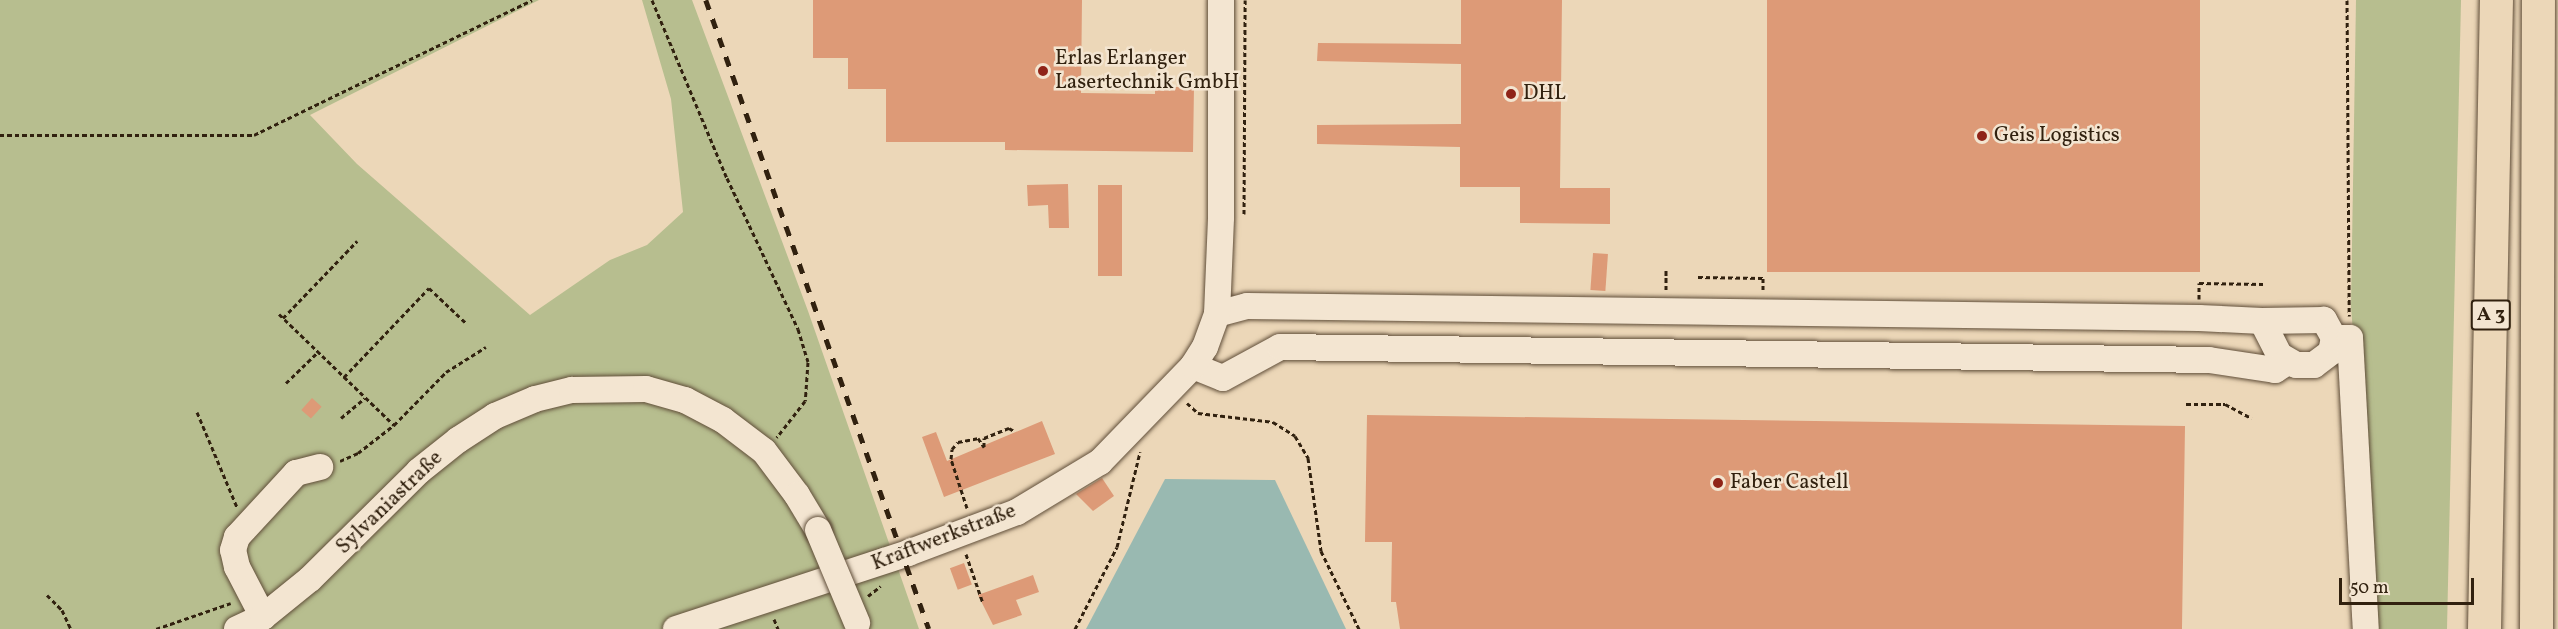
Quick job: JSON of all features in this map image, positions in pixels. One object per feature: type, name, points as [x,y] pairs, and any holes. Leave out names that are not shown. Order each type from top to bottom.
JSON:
[{"type":"highway","name":"A 3","points":[[2484,629],[2496,0]]},
{"type":"highway","name":"A 3","points":[[2536,629],[2538,0]]},
{"type":"street","name":"Kraftwerkstraße","points":[[676,629],[968,537],[1017,512],[1100,462],[1193,366],[1205,347],[1216,314],[1221,217],[1221,0]]},
{"type":"street","points":[[1216,314],[1247,306],[1763,311],[2262,321],[2317,318],[2328,324],[2342,338],[2366,629]]},
{"type":"street","points":[[2262,321],[2279,355],[2288,362],[2304,366],[2321,361],[2342,338]]},
{"type":"street","points":[[1193,366],[1223,378],[1280,347],[2209,360],[2275,370],[2288,362]]},
{"type":"street","name":"Sylvaniastraße","points":[[237,629],[258,606],[326,564],[419,471],[458,440],[495,416],[572,390],[646,389],[685,400],[713,415],[764,451],[797,495],[818,530],[858,626]]},
{"type":"street","points":[[258,606],[233,550],[245,525],[296,473],[320,467]]},
{"type":"path","points":[[0,135],[254,135],[532,0]]},
{"type":"path","points":[[652,0],[727,178],[798,328],[808,362],[808,379],[804,401],[796,417]]},
{"type":"path","points":[[2342,338],[2348,0]]},
{"type":"path","points":[[283,318],[357,241]]},
{"type":"path","points":[[1698,277],[1763,278],[1763,311]]},
{"type":"path","points":[[2199,318],[2199,283],[2263,284]]},
{"type":"path","points":[[344,377],[429,288],[465,322]]},
{"type":"path","points":[[279,314],[394,425]]},
{"type":"path","points":[[320,467],[358,453],[394,425],[446,372],[486,347]]},
{"type":"path","points":[[286,383],[318,352]]},
{"type":"path","points":[[1172,389],[1198,413],[1273,422],[1295,436],[1308,458],[1321,551],[1359,629]]},
{"type":"path","points":[[341,418],[365,397]]},
{"type":"path","points":[[2186,404],[2224,404],[2251,418]]},
{"type":"path","points":[[197,412],[245,525]]},
{"type":"path","points":[[983,603],[951,459],[952,449],[958,442],[978,438],[984,447],[984,438],[1009,428],[1014,431]]},
{"type":"path","points":[[1075,629],[1118,547],[1140,450]]},
{"type":"path","points":[[47,595],[62,610],[71,629]]},
{"type":"path","points":[[156,629],[258,606]]},
{"type":"green space","points":[[0,0],[539,0],[310,115],[357,164],[530,315],[610,260],[647,245],[683,212],[671,99],[642,0],[692,0],[808,311],[919,629],[0,629]]},
{"type":"green space","points":[[2356,0],[2461,0],[2447,629],[2377,629],[2351,307]]},
{"type":"water","points":[[1165,479],[1275,480],[1346,629],[1086,629]]},
{"type":"building","points":[[813,0],[1082,0],[1081,93],[1155,94],[1155,87],[1194,87],[1193,152],[1005,150],[1005,142],[886,142],[886,89],[848,89],[848,58],[813,58]]},
{"type":"building","name":"DHL","points":[[1461,0],[1562,0],[1560,188],[1610,188],[1610,224],[1520,223],[1520,187],[1460,187],[1460,147],[1317,144],[1317,125],[1461,124],[1461,64],[1317,61],[1318,43],[1461,44]]},
{"type":"building","name":"Geis Logistics","points":[[1767,0],[2200,0],[2200,272],[1767,272]]},
{"type":"building","points":[[1068,184],[1069,228],[1049,228],[1048,205],[1028,206],[1027,185]]},
{"type":"building","points":[[1098,185],[1122,185],[1122,276],[1098,276]]},
{"type":"building","points":[[1593,253],[1608,254],[1605,291],[1590,290]]},
{"type":"building","points":[[312,398],[322,407],[311,419],[301,410]]},
{"type":"building","name":"Faber Castell","points":[[1367,415],[2185,426],[2182,629],[1400,629],[1396,602],[1391,602],[1392,542],[1365,542]]},
{"type":"building","points":[[1042,421],[1055,454],[944,497],[922,437],[936,432],[947,461]]},
{"type":"building","points":[[1102,478],[1114,496],[1093,511],[1076,494]]},
{"type":"building","points":[[964,563],[972,585],[958,590],[950,568]]},
{"type":"building","points":[[1033,575],[1039,592],[1016,600],[1022,615],[993,625],[978,595]]},
{"type":"railway","points":[[706,0],[929,629]]},
{"type":"place","name":"Erlas Erlanger Lasertechnik GmbH","points":[[1043,71]]},
{"type":"place","name":"DHL","points":[[1511,94]]},
{"type":"place","name":"Geis Logistics","points":[[1982,136]]},
{"type":"place","name":"Faber Castell","points":[[1718,483]]}]
